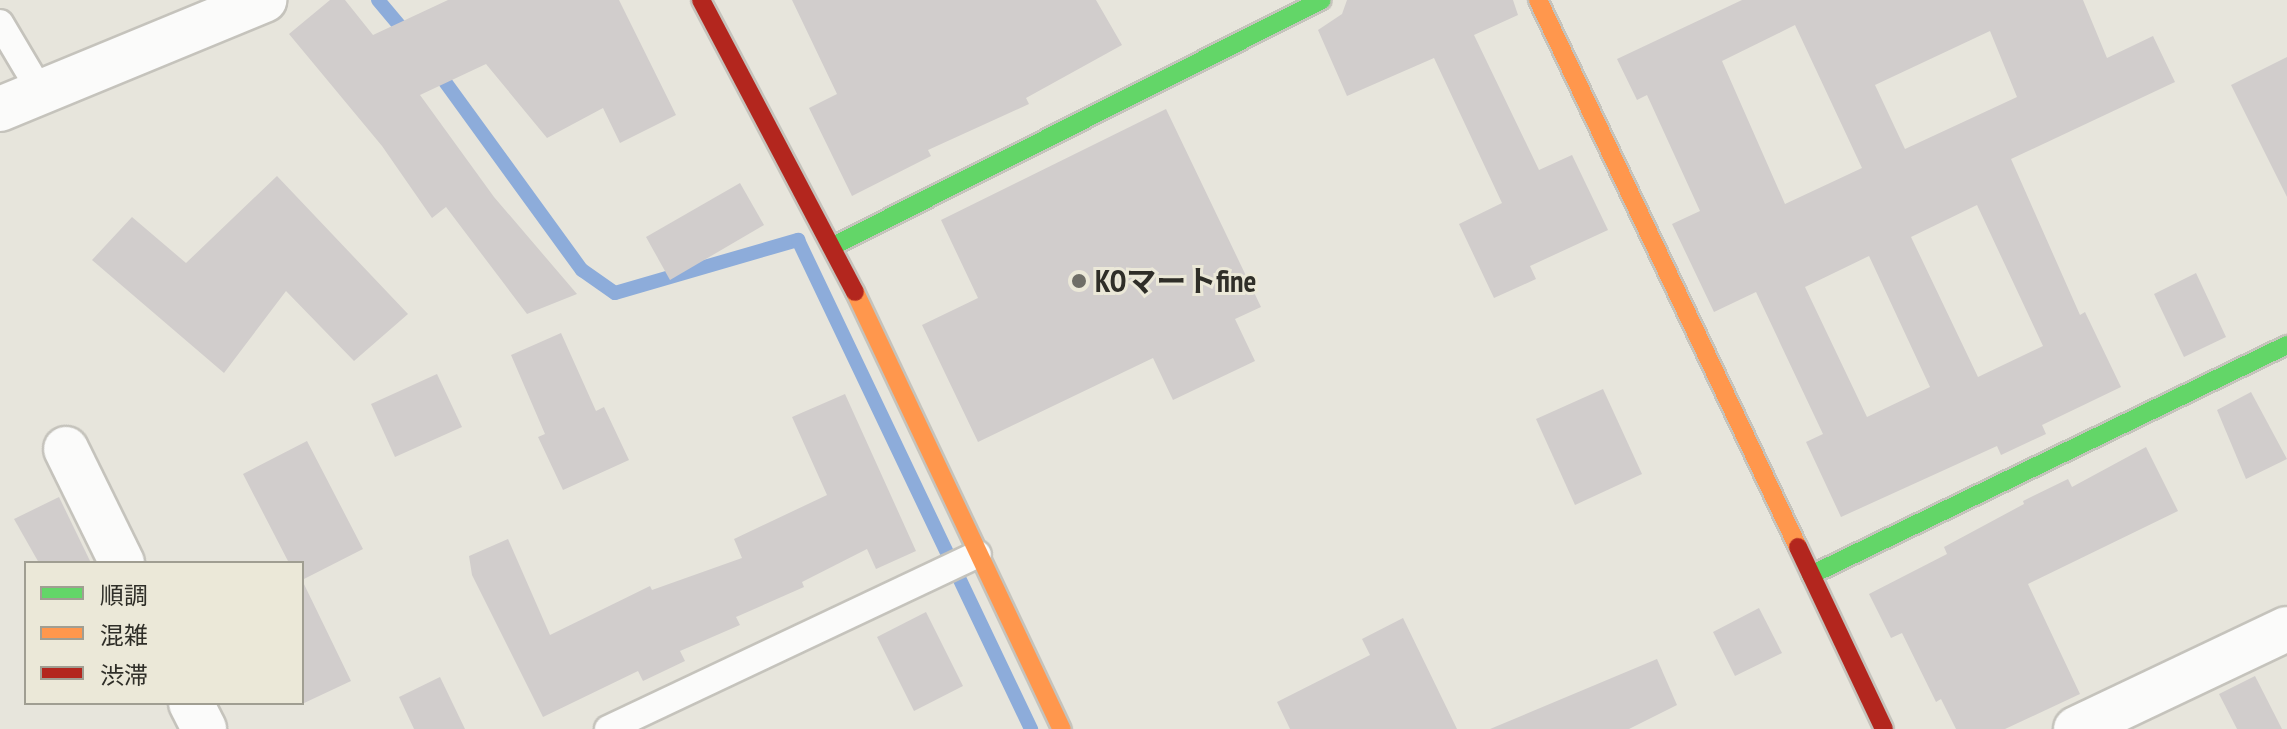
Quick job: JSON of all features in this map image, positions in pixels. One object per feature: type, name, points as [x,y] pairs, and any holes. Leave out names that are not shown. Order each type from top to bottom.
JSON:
[{"type":"street","points":[[0,109],[264,0]]},
{"type":"street","points":[[701,0],[833,246],[1062,729]]},
{"type":"street","points":[[833,246],[1322,0]]},
{"type":"street","points":[[1538,0],[1884,729]]},
{"type":"street","points":[[1811,575],[2287,345]]},
{"type":"street","points":[[66,449],[121,561]]},
{"type":"street","points":[[2076,729],[2287,629]]},
{"type":"street","points":[[192,705],[204,729]]},
{"type":"lane","points":[[0,23],[41,92]]},
{"type":"lane","points":[[608,729],[978,554]]},
{"type":"building","points":[[330,0],[345,0],[373,35],[448,0],[619,0],[676,115],[620,143],[603,108],[547,138],[486,64],[420,95],[494,197],[577,294],[527,314],[446,207],[432,218],[382,146],[289,34]]},
{"type":"building","points":[[792,0],[1096,0],[1122,45],[1026,98],[1029,104],[928,150],[931,156],[852,196],[809,108],[837,94]]},
{"type":"building","points":[[1347,0],[1513,0],[1518,15],[1474,35],[1539,170],[1572,155],[1608,230],[1530,266],[1536,279],[1494,298],[1459,224],[1502,203],[1434,58],[1347,96],[1318,30],[1342,14]]},
{"type":"building","points":[[1742,0],[2083,0],[2107,58],[2153,36],[2175,82],[2011,159],[2080,315],[2085,312],[2121,387],[2042,425],[2046,434],[2001,455],[1997,446],[1841,517],[1806,442],[1823,434],[1756,292],[1714,312],[1672,224],[1700,211],[1647,95],[1637,100],[1617,59]],"holes":[[[1795,25],[1862,168],[1785,204],[1722,61]],[[1990,31],[2017,97],[1905,149],[1875,85]],[[1977,205],[2043,346],[1978,377],[1911,237]],[[1869,256],[1930,387],[1867,417],[1805,287]]]},
{"type":"building","points":[[2287,57],[2287,197],[2231,85]]},
{"type":"building","points":[[1166,109],[1261,307],[1235,319],[1255,361],[1173,400],[1153,358],[978,442],[922,325],[978,298],[941,220]]},
{"type":"building","points":[[277,176],[408,314],[354,361],[286,291],[224,373],[92,260],[132,217],[186,263]]},
{"type":"building","points":[[740,183],[764,225],[670,280],[646,237]]},
{"type":"building","points":[[2196,273],[2226,337],[2184,357],[2154,294]]},
{"type":"building","points":[[561,333],[596,411],[604,407],[629,460],[563,490],[538,437],[545,434],[511,355]]},
{"type":"building","points":[[437,374],[462,427],[395,457],[371,404]]},
{"type":"building","points":[[1603,389],[1642,474],[1575,505],[1536,419]]},
{"type":"building","points":[[2251,392],[2287,459],[2246,479],[2217,410]]},
{"type":"building","points":[[845,394],[916,551],[876,569],[867,549],[802,582],[804,587],[736,617],[740,625],[680,651],[685,661],[643,681],[638,671],[543,717],[472,575],[469,556],[508,539],[550,635],[650,586],[652,590],[742,558],[734,539],[827,495],[792,417]]},
{"type":"building","points":[[307,441],[363,549],[304,579],[304,561],[288,561],[243,474]]},
{"type":"building","points":[[2146,447],[2178,511],[2028,584],[2080,694],[2005,729],[1956,729],[1941,699],[1936,702],[1902,633],[1891,638],[1869,594],[1947,554],[1944,547],[2024,504],[2023,501],[2068,479],[2072,487]]},
{"type":"building","points":[[59,497],[90,561],[38,561],[14,519]]},
{"type":"building","points":[[304,584],[351,681],[304,703]]},
{"type":"building","points":[[1759,608],[1782,653],[1735,676],[1713,632]]},
{"type":"building","points":[[926,612],[963,686],[914,711],[877,637]]},
{"type":"building","points":[[1403,618],[1457,729],[1290,729],[1277,702],[1370,655],[1362,639]]},
{"type":"building","points":[[1657,659],[1677,705],[1629,729],[1490,729]]},
{"type":"building","points":[[2255,676],[2282,729],[2237,729],[2219,694]]},
{"type":"building","points":[[440,677],[465,729],[414,729],[399,697]]},
{"type":"waterway","points":[[378,0],[409,37]]},
{"type":"waterway","points":[[435,68],[582,270],[615,293],[798,240],[1031,729]]},
{"type":"traffic: fast","points":[[833,246],[1322,0]]},
{"type":"traffic: fast","points":[[1811,575],[2287,345]]},
{"type":"traffic: slow","points":[[1538,0],[1798,547]]},
{"type":"traffic: slow","points":[[855,292],[1062,729]]},
{"type":"traffic: jam","points":[[701,0],[855,292]]},
{"type":"traffic: jam","points":[[1798,547],[1884,729]]},
{"type":"place","name":"KOマートfine","points":[[1079,281]]}]
